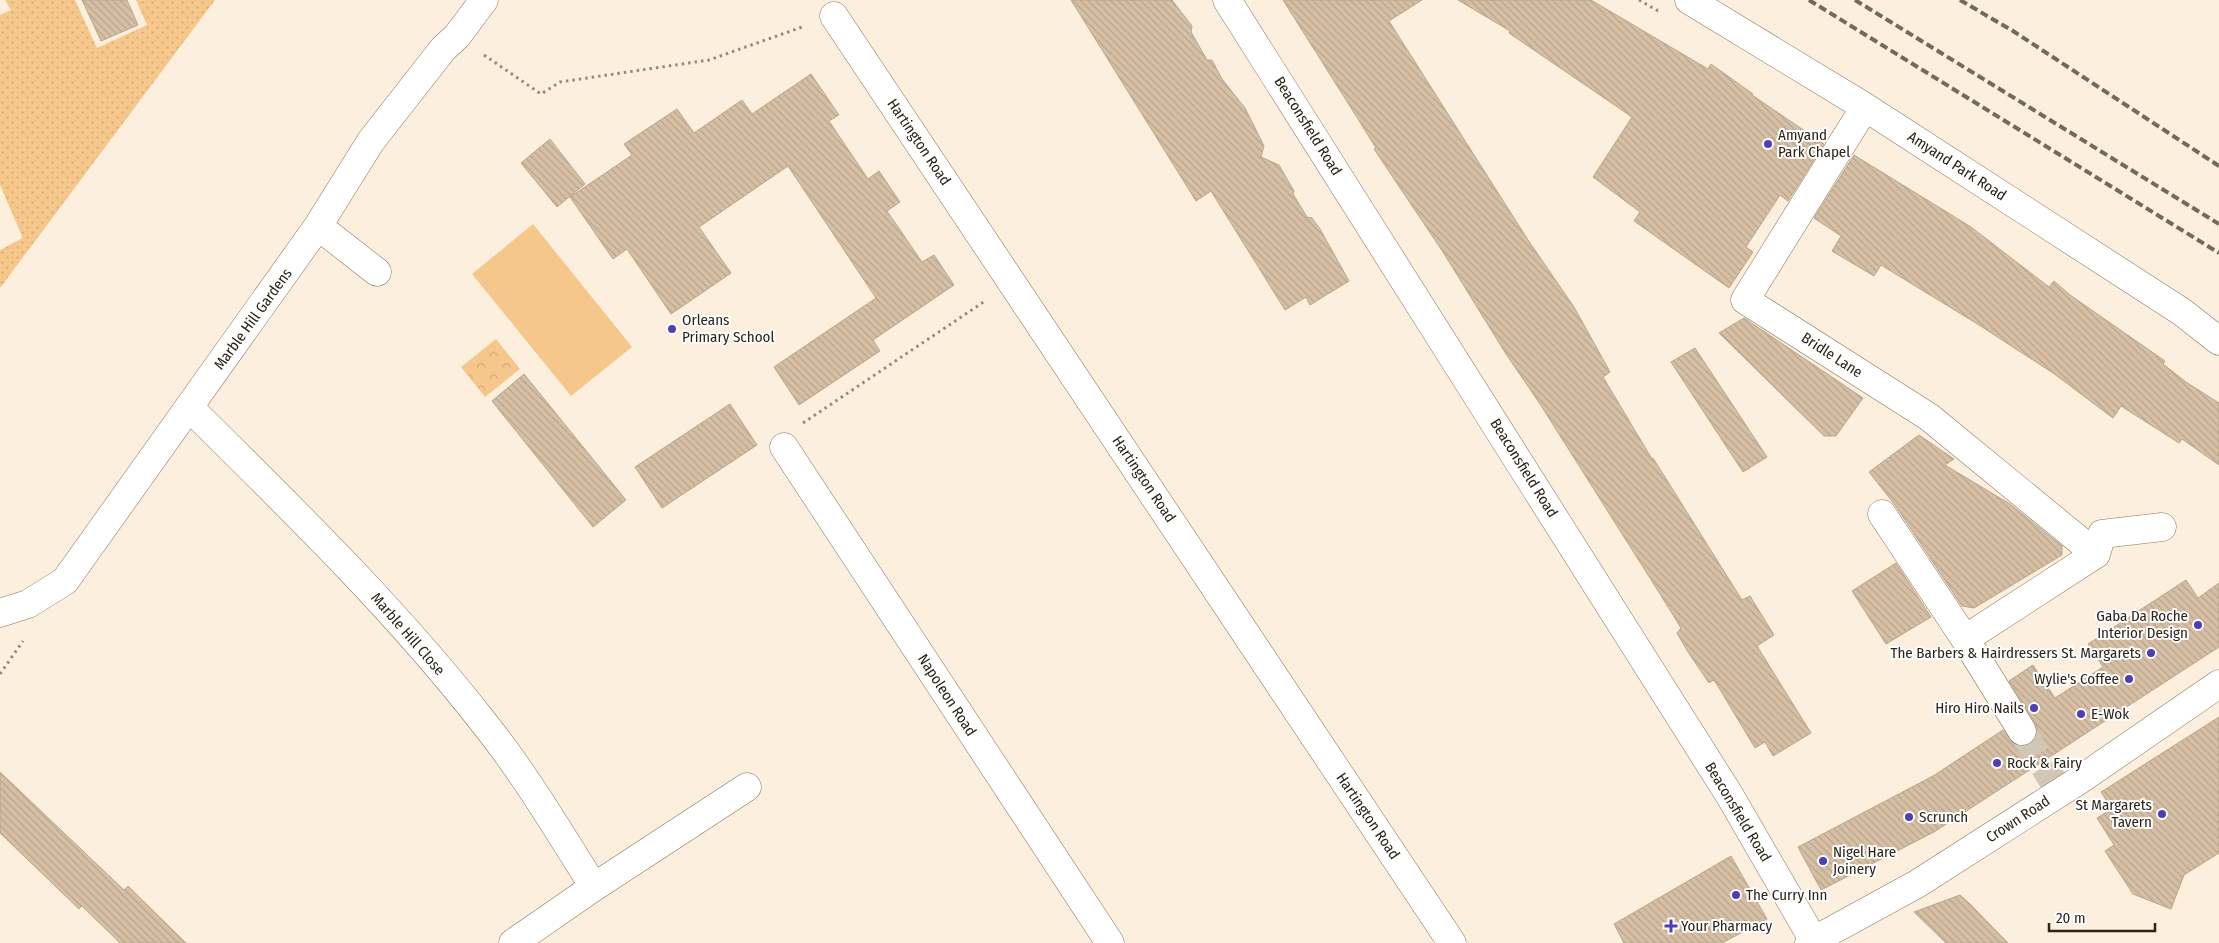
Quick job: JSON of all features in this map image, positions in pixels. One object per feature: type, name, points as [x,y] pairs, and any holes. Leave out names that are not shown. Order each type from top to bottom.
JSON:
[{"type":"street","name":"Marble Hill Gardens","points":[[0,613],[28,604],[65,581],[318,226],[371,141],[484,0]]},
{"type":"street","name":"Beaconsfield Road","points":[[1227,0],[1730,796],[1812,942]]},
{"type":"street","name":"Amyand Park Road","points":[[1689,0],[1865,107],[2182,312],[2219,341]]},
{"type":"street","name":"Hartington Road","points":[[834,16],[1452,943]]},
{"type":"street","name":"Bridle Lane","points":[[1865,107],[1745,300],[1929,417],[2096,554]]},
{"type":"street","points":[[318,226],[377,272]]},
{"type":"street","name":"Marble Hill Close","points":[[189,408],[302,519],[385,605],[485,724],[552,820],[594,887]]},
{"type":"street","name":"Napoleon Road","points":[[784,447],[1110,943]]},
{"type":"street","points":[[1882,514],[1965,639],[2022,731]]},
{"type":"street","points":[[1965,639],[2096,554],[2102,534],[2162,527]]},
{"type":"street","name":"Crown Road","points":[[1812,942],[1917,884],[2080,779],[2219,684]]},
{"type":"street","points":[[514,943],[594,887],[748,787]]},
{"type":"path","points":[[457,36],[542,94],[560,82],[709,60],[834,16]]},
{"type":"path","points":[[784,447],[802,423],[1013,282]]},
{"type":"green space","points":[[5,0],[75,0],[97,48],[147,25],[136,0],[215,0],[0,288],[0,250],[21,239],[22,236],[0,185],[0,15],[11,10]]},
{"type":"green space","points":[[533,224],[632,347],[571,396],[472,274]]},
{"type":"green space","points":[[496,339],[520,369],[485,397],[461,367]]},
{"type":"building","points":[[82,0],[127,0],[138,25],[101,41]]},
{"type":"building","points":[[1071,0],[1172,0],[1192,26],[1191,32],[1207,60],[1212,60],[1222,79],[1245,108],[1264,146],[1261,157],[1279,165],[1294,191],[1293,194],[1307,217],[1312,218],[1320,229],[1349,281],[1310,305],[1306,297],[1285,310],[1211,191],[1196,201]]},
{"type":"building","points":[[1283,0],[1422,0],[1389,21],[1528,240],[1574,307],[1610,372],[1603,377],[1652,459],[1742,600],[1750,596],[1774,635],[1757,646],[1811,733],[1773,756],[1765,742],[1755,748],[1716,683],[1713,680],[1709,683],[1688,652],[1677,633],[1681,628],[1660,594],[1443,252],[1374,149],[1376,148]]},
{"type":"building","points":[[1458,0],[1591,0],[1708,69],[1711,64],[1752,95],[1824,144],[1788,201],[1780,195],[1746,247],[1753,252],[1729,288],[1634,221],[1640,212],[1593,177],[1632,117],[1509,33],[1510,31]]},
{"type":"building","points":[[811,74],[839,115],[829,121],[868,179],[879,171],[900,202],[887,211],[922,262],[934,255],[954,285],[873,340],[880,351],[799,405],[774,367],[876,298],[788,166],[699,227],[731,273],[671,314],[627,249],[613,259],[570,197],[632,155],[624,144],[677,109],[694,133],[742,100],[752,114]]},
{"type":"building","points":[[550,139],[585,184],[557,207],[521,163]]},
{"type":"building","points":[[1854,155],[1971,227],[2049,287],[2054,281],[2070,295],[2165,361],[2163,364],[2186,382],[2219,403],[2219,465],[2182,439],[2179,443],[2121,406],[2113,418],[2053,373],[1881,265],[1874,276],[1832,251],[1841,236],[1814,218]]},
{"type":"building","points":[[1744,318],[1863,398],[1836,436],[1824,436],[1719,333]]},
{"type":"building","points":[[1695,348],[1767,457],[1743,472],[1671,362]]},
{"type":"building","points":[[524,374],[626,500],[593,527],[492,401]]},
{"type":"building","points":[[730,404],[757,445],[662,508],[635,467]]},
{"type":"building","points":[[1919,435],[1954,459],[1945,465],[2010,504],[2062,546],[2062,555],[1974,608],[1962,606],[1895,505],[1869,472]]},
{"type":"building","points":[[1896,563],[1931,617],[1886,644],[1852,591]]},
{"type":"building","points":[[2186,580],[2198,598],[2219,583],[2219,647],[1934,832],[1821,890],[1798,847],[1933,776],[2003,730],[2015,745],[2023,747],[2031,744],[2036,738],[2038,730],[2009,681],[2033,665],[2055,698],[2103,667],[2088,644]]},
{"type":"building","name":"St Margarets Tavern","points":[[2219,717],[2219,853],[2184,875],[2171,909],[2133,894],[2105,851],[2114,845],[2097,818],[2112,809],[2101,792]]},
{"type":"building","points":[[0,772],[124,890],[128,886],[186,943],[120,943],[82,906],[79,909],[0,833]]},
{"type":"building","points":[[1731,856],[1767,919],[1722,943],[1624,943],[1614,924]]},
{"type":"building","points":[[1960,895],[2008,943],[1946,943],[1914,912]]},
{"type":"tunnel","points":[[2022,731],[2060,792]]},
{"type":"railway","points":[[1809,0],[2219,253]]},
{"type":"railway","points":[[1855,0],[2219,224]]},
{"type":"railway","points":[[1960,0],[2013,31],[2219,166]]},
{"type":"place","name":"Amyand Park Chapel","points":[[1768,144]]},
{"type":"place","name":"Orleans Primary School","points":[[672,329]]},
{"type":"place","name":"Gaba Da Roche Interior Design","points":[[2198,625]]},
{"type":"place","name":"The Barbers & Hairdressers St. Margarets","points":[[2151,653]]},
{"type":"place","name":"Wylie's Coffee","points":[[2129,679]]},
{"type":"place","name":"Hiro Hiro Nails","points":[[2034,708]]},
{"type":"place","name":"E-Wok","points":[[2081,714]]},
{"type":"place","name":"Rock & Fairy","points":[[1997,763]]},
{"type":"place","name":"St Margarets Tavern","points":[[2162,814]]},
{"type":"place","name":"Scrunch","points":[[1909,817]]},
{"type":"place","name":"Nigel Hare Joinery","points":[[1823,861]]},
{"type":"place","name":"The Curry Inn","points":[[1736,895]]},
{"type":"place","name":"Your Pharmacy","points":[[1671,926]]}]
